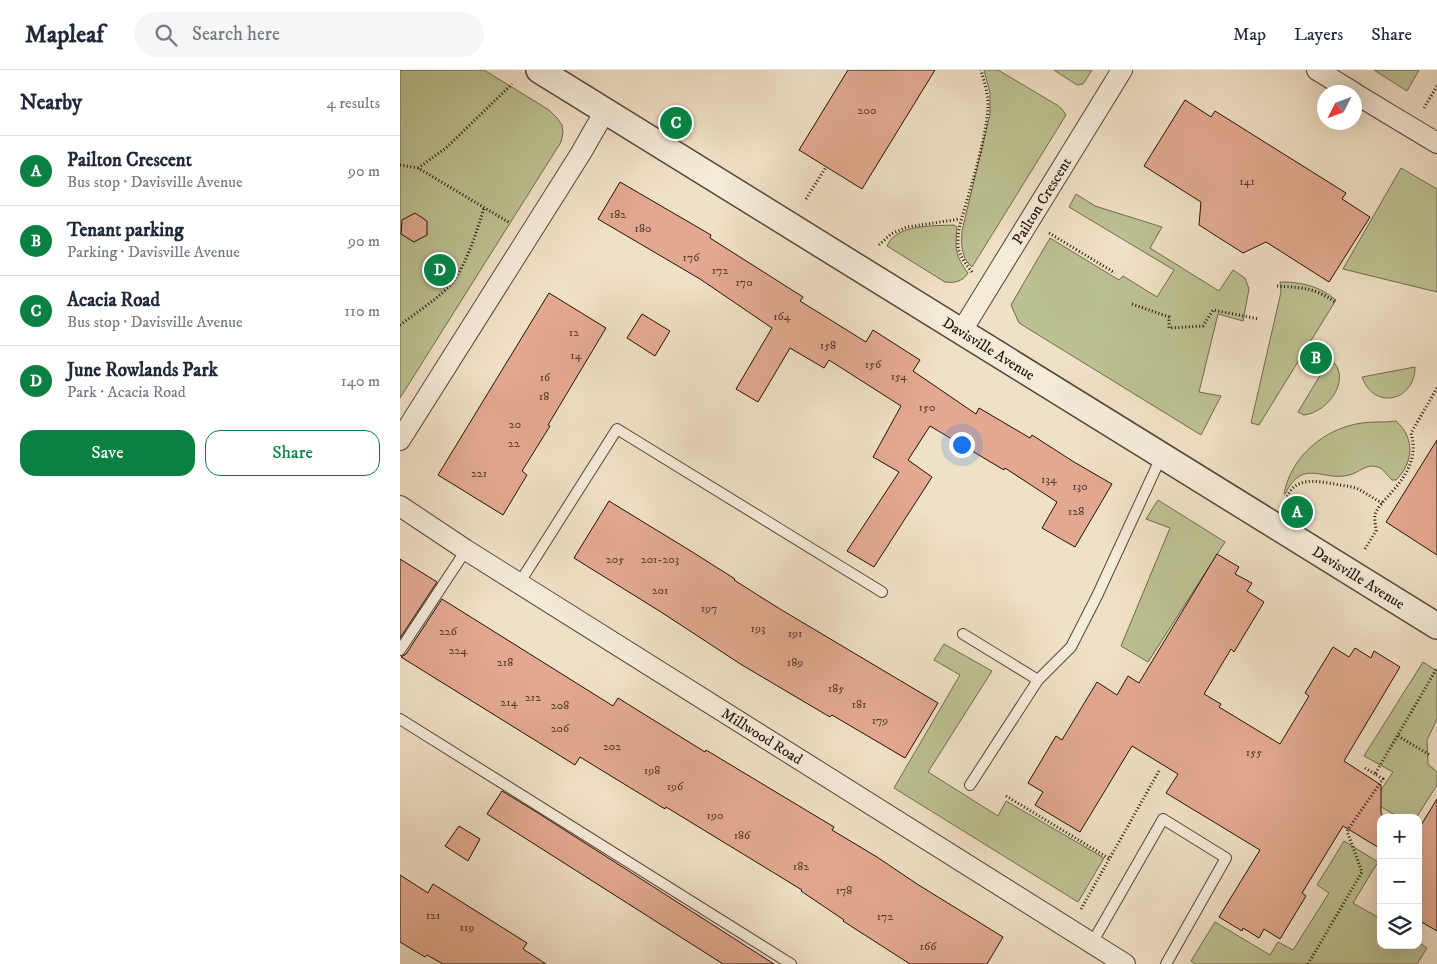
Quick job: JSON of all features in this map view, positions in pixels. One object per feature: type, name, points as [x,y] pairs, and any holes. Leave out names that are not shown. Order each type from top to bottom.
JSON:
[{"type":"street","name":"Davisville Avenue","points":[[539,70],[1437,626]]},
{"type":"street","name":"Pailton Crescent","points":[[961,332],[1122,70]]},
{"type":"street","points":[[1317,70],[1341,85]]},
{"type":"street","points":[[1362,98],[1437,143]]},
{"type":"street","points":[[400,440],[605,111]]},
{"type":"street","name":"Millwood Road","points":[[400,506],[466,550],[520,582],[1125,964]]},
{"type":"lane","points":[[520,582],[617,430],[882,592]]},
{"type":"lane","points":[[970,785],[1038,680],[1071,647],[1097,596],[1162,455]]},
{"type":"lane","points":[[400,650],[466,550]]},
{"type":"lane","points":[[963,634],[1038,680]]},
{"type":"lane","points":[[400,719],[791,964]]},
{"type":"lane","points":[[1092,943],[1163,819],[1226,858],[1166,964]]},
{"type":"path","points":[[972,273],[965,263],[958,245],[960,219],[966,206],[983,139],[988,110],[987,93],[982,70]]},
{"type":"path","points":[[418,168],[446,148],[512,84]]},
{"type":"path","points":[[1423,108],[1437,86]]},
{"type":"path","points":[[400,169],[401,164],[418,168],[513,224]]},
{"type":"path","points":[[806,199],[826,167]]},
{"type":"path","points":[[400,324],[453,282],[472,246],[484,208]]},
{"type":"path","points":[[878,245],[891,234],[907,227],[960,219]]},
{"type":"path","points":[[1048,232],[1115,273]]},
{"type":"path","points":[[1277,286],[1305,288],[1320,292],[1335,302]]},
{"type":"path","points":[[1132,304],[1168,317],[1169,328],[1203,326],[1213,310],[1259,319]]},
{"type":"path","points":[[1365,549],[1376,531],[1374,517],[1382,503],[1403,480],[1415,446],[1411,433],[1437,388]]},
{"type":"path","points":[[1286,500],[1289,492],[1296,485],[1307,481],[1320,481],[1357,488],[1382,503]]},
{"type":"path","points":[[1375,774],[1437,668]]},
{"type":"path","points":[[1398,736],[1430,755]]},
{"type":"path","points":[[1308,964],[1362,872],[1347,831],[1384,779],[1365,768]]},
{"type":"path","points":[[1081,909],[1159,771]]},
{"type":"path","points":[[1006,796],[1110,859]]},
{"type":"green space","points":[[400,70],[484,70],[549,110],[562,125],[563,133],[561,142],[400,398]]},
{"type":"green space","points":[[984,70],[998,70],[1057,105],[1066,115],[972,267],[964,255],[962,231],[990,114],[990,93]]},
{"type":"green space","points":[[1054,70],[1092,70],[1083,84],[1077,85]]},
{"type":"green space","points":[[1374,70],[1419,70],[1407,91]]},
{"type":"green space","points":[[1401,168],[1437,189],[1437,292],[1343,269]]},
{"type":"green space","points":[[1076,194],[1095,206],[1162,227],[1150,248],[1219,291],[1233,270],[1245,278],[1249,289],[1243,321],[1218,314],[1199,392],[1221,396],[1201,435],[1019,323],[1011,305],[1050,238],[1119,280],[1123,276],[1157,297],[1174,270],[1069,207]]},
{"type":"green space","points":[[954,225],[957,227],[956,246],[958,256],[968,273],[958,281],[945,282],[887,246],[898,234],[907,230],[926,226]]},
{"type":"green space","points":[[1280,282],[1310,286],[1323,291],[1336,300],[1259,425],[1251,423],[1281,292]]},
{"type":"green space","points":[[1330,359],[1337,366],[1339,374],[1339,383],[1335,392],[1330,400],[1314,412],[1304,415],[1298,412]]},
{"type":"green space","points":[[1415,367],[1413,379],[1408,388],[1393,398],[1375,395],[1368,388],[1362,377]]},
{"type":"green space","points":[[1396,421],[1407,435],[1410,450],[1406,466],[1396,480],[1392,480],[1382,469],[1374,466],[1366,467],[1349,475],[1306,474],[1299,476],[1284,494],[1288,480],[1302,456],[1323,438],[1348,426],[1366,422]]},
{"type":"green space","points":[[1158,500],[1225,542],[1148,662],[1121,646],[1170,528],[1146,519]]},
{"type":"green space","points":[[944,644],[992,671],[928,772],[998,816],[1006,801],[1104,858],[1078,902],[894,788],[960,675],[934,660]]},
{"type":"green space","points":[[1423,662],[1437,671],[1437,719],[1427,740],[1428,764],[1437,772],[1437,785],[1419,814],[1393,814],[1373,802],[1393,772],[1364,756]]},
{"type":"green space","points":[[1344,841],[1377,861],[1353,903],[1377,917],[1377,949],[1422,949],[1422,945],[1427,948],[1417,964],[1195,964],[1191,961],[1215,922],[1270,955],[1278,942],[1293,950],[1329,893],[1317,885]]},
{"type":"building","points":[[848,70],[935,70],[862,189],[799,150]]},
{"type":"building","points":[[1185,100],[1211,117],[1215,111],[1346,193],[1342,199],[1370,217],[1329,282],[1266,242],[1243,253],[1199,225],[1201,202],[1144,166]]},
{"type":"building","points":[[620,182],[711,235],[710,238],[803,297],[800,301],[866,342],[873,330],[920,360],[913,371],[976,414],[979,408],[1030,438],[1032,435],[1112,484],[1075,547],[1042,528],[1057,502],[1005,468],[1004,470],[930,426],[908,460],[932,477],[874,567],[847,551],[899,472],[873,457],[901,406],[829,360],[824,368],[790,348],[758,402],[736,389],[772,328],[700,279],[598,219]]},
{"type":"building","points":[[415,213],[427,221],[427,235],[414,242],[401,234],[402,220]]},
{"type":"building","points":[[549,293],[606,328],[522,471],[527,475],[503,515],[438,475]]},
{"type":"building","points":[[642,314],[670,331],[655,356],[627,338]]},
{"type":"building","points":[[1437,440],[1437,555],[1386,522]]},
{"type":"building","points":[[609,501],[780,609],[938,703],[905,758],[832,715],[830,717],[742,665],[574,558]]},
{"type":"building","points":[[1217,554],[1239,567],[1235,574],[1252,583],[1247,591],[1264,602],[1234,652],[1231,649],[1204,694],[1221,704],[1219,707],[1280,744],[1309,696],[1305,693],[1333,647],[1349,657],[1355,648],[1371,658],[1374,651],[1400,667],[1344,761],[1381,785],[1381,814],[1377,814],[1377,847],[1343,826],[1302,893],[1306,896],[1280,939],[1264,929],[1259,938],[1243,928],[1242,931],[1219,917],[1260,850],[1166,793],[1178,774],[1132,746],[1080,832],[1035,805],[1043,792],[1028,783],[1056,736],[1062,740],[1097,682],[1117,695],[1128,676],[1139,683]]},
{"type":"building","points":[[400,559],[437,582],[400,638]]},
{"type":"building","points":[[442,599],[613,706],[618,698],[705,752],[706,750],[834,827],[832,830],[1003,937],[987,964],[910,964],[843,921],[802,890],[666,807],[665,809],[580,757],[575,765],[401,657],[406,654]]},
{"type":"building","points":[[502,791],[774,964],[723,964],[487,814]]},
{"type":"building","points":[[1437,799],[1437,931],[1422,922],[1422,823]]},
{"type":"building","points":[[459,826],[480,839],[468,861],[445,846]]},
{"type":"building","points":[[400,875],[428,893],[433,884],[527,943],[523,949],[546,964],[443,964],[427,955],[425,957],[400,942]]},
{"type":"place","name":"Acacia Road","points":[[676,123]]},
{"type":"place","name":"June Rowlands Park","points":[[440,270]]},
{"type":"place","name":"Tenant parking","points":[[1316,358]]},
{"type":"place","name":"Pailton Crescent","points":[[1297,512]]}]
